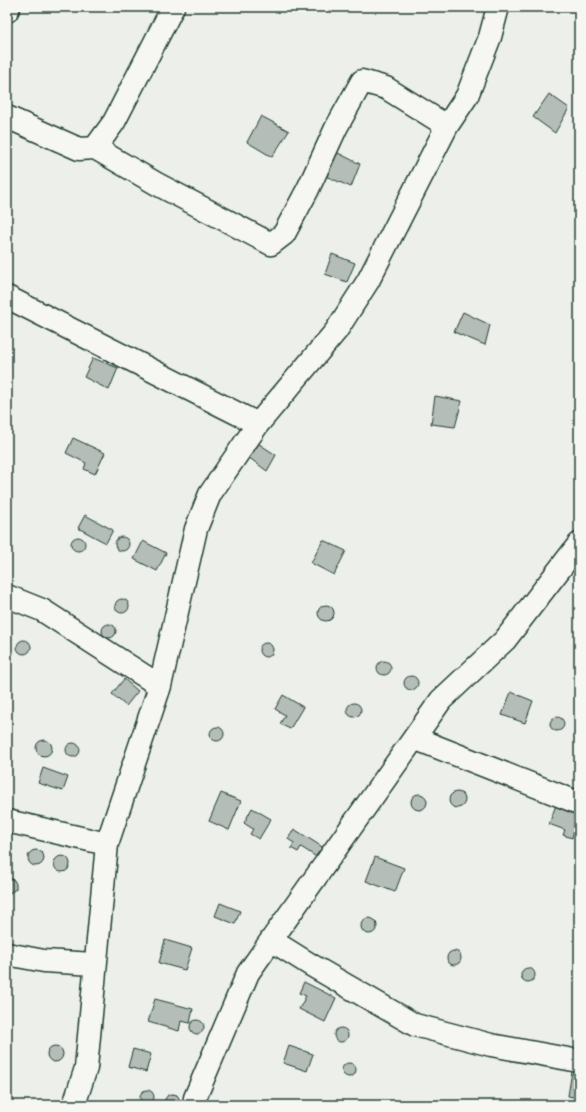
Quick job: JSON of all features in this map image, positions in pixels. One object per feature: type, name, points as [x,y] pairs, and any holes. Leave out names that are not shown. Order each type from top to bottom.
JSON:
[{"type":"street","points":[[7,11],[9,7]]},
{"type":"street","points":[[95,148],[114,122],[173,7]]},
{"type":"street","points":[[74,1105],[86,1068],[94,964],[107,844],[160,686],[196,529],[210,494],[258,424],[336,331],[368,281],[447,126],[467,96],[490,37],[498,7]]},
{"type":"street","points":[[7,117],[80,150],[95,148],[157,184],[271,244],[284,234],[308,189],[336,128],[362,81],[386,88],[447,126]]},
{"type":"street","points":[[7,296],[258,424]]},
{"type":"street","points":[[194,1105],[195,1098],[248,973],[442,700],[504,640],[579,544]]},
{"type":"street","points":[[7,596],[42,610],[160,686]]},
{"type":"street","points":[[414,738],[579,803]]},
{"type":"street","points":[[7,820],[107,844]]},
{"type":"street","points":[[271,940],[415,1025],[491,1045],[579,1061]]},
{"type":"street","points":[[7,954],[44,961],[94,964]]},
{"type":"building","points":[[549,94],[569,108],[555,133],[533,117]]},
{"type":"building","points":[[261,116],[289,131],[272,157],[247,142]]},
{"type":"building","points":[[334,151],[360,164],[351,187],[323,175]]},
{"type":"building","points":[[332,254],[355,263],[347,282],[325,274]]},
{"type":"building","points":[[463,312],[490,325],[485,345],[454,332]]},
{"type":"building","points":[[93,358],[118,368],[109,390],[84,377]]},
{"type":"building","points":[[435,396],[462,401],[455,427],[431,424]]},
{"type":"building","points":[[73,438],[105,453],[95,474],[84,469],[86,463],[66,453]]},
{"type":"building","points":[[253,440],[276,455],[267,471],[244,454]]},
{"type":"building","points":[[85,515],[113,530],[106,543],[78,528]]},
{"type":"building","points":[[75,537],[81,537],[85,541],[85,547],[81,551],[75,551],[71,547],[71,541]]},
{"type":"building","points":[[119,537],[125,537],[129,541],[129,547],[125,551],[119,551],[115,547],[115,541]]},
{"type":"building","points":[[323,540],[346,551],[334,575],[311,563]]},
{"type":"building","points":[[143,541],[166,553],[157,571],[134,559]]},
{"type":"building","points":[[119,599],[125,599],[129,603],[129,609],[125,613],[119,613],[115,609],[115,603]]},
{"type":"building","points":[[326,605],[333,610],[334,613],[329,620],[326,621],[319,616],[318,613],[323,606]]},
{"type":"building","points":[[106,624],[112,624],[116,628],[116,634],[112,638],[106,638],[102,634],[102,628]]},
{"type":"building","points":[[7,631],[11,632],[7,641]]},
{"type":"building","points":[[21,640],[27,640],[31,644],[31,650],[27,654],[21,654],[17,650],[17,644]]},
{"type":"building","points":[[263,643],[269,643],[273,647],[273,653],[269,657],[263,657],[259,653],[259,647]]},
{"type":"building","points":[[381,661],[387,661],[391,665],[391,671],[387,675],[381,675],[377,671],[377,665]]},
{"type":"building","points":[[408,676],[414,676],[418,680],[418,686],[414,690],[408,690],[404,686],[404,680]]},
{"type":"building","points":[[124,679],[138,691],[126,706],[112,694]]},
{"type":"building","points":[[511,692],[533,701],[525,723],[502,715]]},
{"type":"building","points":[[283,695],[303,707],[290,729],[280,724],[285,715],[275,709]]},
{"type":"building","points":[[351,703],[357,703],[361,707],[361,713],[357,717],[351,717],[347,713],[347,707]]},
{"type":"building","points":[[554,717],[560,717],[564,721],[564,727],[560,731],[554,731],[550,727],[550,721]]},
{"type":"building","points":[[214,727],[220,727],[224,731],[224,737],[220,741],[214,741],[210,737],[210,731]]},
{"type":"building","points":[[44,740],[51,745],[52,748],[47,755],[44,756],[37,751],[36,748],[41,741]]},
{"type":"building","points":[[70,743],[76,743],[80,747],[80,753],[76,757],[70,757],[66,753],[66,747]]},
{"type":"building","points":[[43,768],[68,777],[63,791],[38,783]]},
{"type":"building","points":[[457,792],[464,797],[465,800],[460,807],[457,808],[450,803],[449,800],[454,793]]},
{"type":"building","points":[[221,793],[241,801],[229,830],[209,821]]},
{"type":"building","points":[[419,794],[426,799],[427,802],[422,809],[419,810],[412,805],[411,802],[416,795]]},
{"type":"building","points":[[556,805],[579,813],[572,838],[563,835],[565,830],[549,824]]},
{"type":"building","points":[[252,808],[271,819],[259,839],[250,834],[253,829],[244,823]]},
{"type":"building","points":[[294,829],[324,848],[318,858],[301,847],[298,852],[291,848],[294,843],[288,839]]},
{"type":"building","points":[[36,850],[43,855],[44,858],[39,865],[36,866],[29,861],[28,858],[33,851]]},
{"type":"building","points":[[62,856],[69,861],[70,864],[65,871],[62,872],[55,867],[54,864],[59,857]]},
{"type":"building","points":[[375,857],[404,868],[395,892],[366,881]]},
{"type":"building","points":[[9,878],[14,880],[16,889],[8,894],[7,879]]},
{"type":"building","points":[[220,903],[240,911],[235,924],[215,916]]},
{"type":"building","points":[[369,918],[376,923],[377,926],[372,933],[369,934],[362,929],[361,926],[366,919]]},
{"type":"building","points":[[165,940],[192,948],[185,970],[159,963]]},
{"type":"building","points":[[451,951],[457,951],[461,955],[461,961],[457,965],[451,965],[447,961],[447,955]]},
{"type":"building","points":[[525,968],[531,968],[535,972],[535,978],[531,982],[525,982],[521,978],[521,972]]},
{"type":"building","points":[[304,982],[336,998],[325,1022],[299,1009],[306,996],[299,993]]},
{"type":"building","points":[[155,999],[193,1009],[190,1023],[181,1021],[179,1031],[148,1022]]},
{"type":"building","points":[[194,1020],[200,1020],[204,1024],[204,1030],[200,1034],[194,1034],[190,1030],[190,1024]]},
{"type":"building","points":[[338,1028],[344,1028],[348,1032],[348,1038],[344,1042],[338,1042],[334,1038],[334,1032]]},
{"type":"building","points":[[55,1046],[62,1051],[63,1054],[58,1061],[55,1062],[48,1057],[47,1054],[52,1047]]},
{"type":"building","points":[[289,1046],[313,1054],[307,1071],[283,1063]]},
{"type":"building","points":[[133,1049],[151,1054],[146,1072],[128,1067]]},
{"type":"building","points":[[346,1063],[352,1063],[356,1067],[356,1073],[352,1077],[346,1077],[342,1073],[342,1067]]},
{"type":"building","points":[[572,1071],[579,1073],[579,1098],[568,1096]]},
{"type":"building","points":[[144,1090],[150,1090],[154,1094],[154,1100],[150,1104],[144,1104],[140,1100],[140,1094]]},
{"type":"building","points":[[168,1095],[177,1095],[180,1100],[179,1105],[166,1105],[165,1099]]}]
